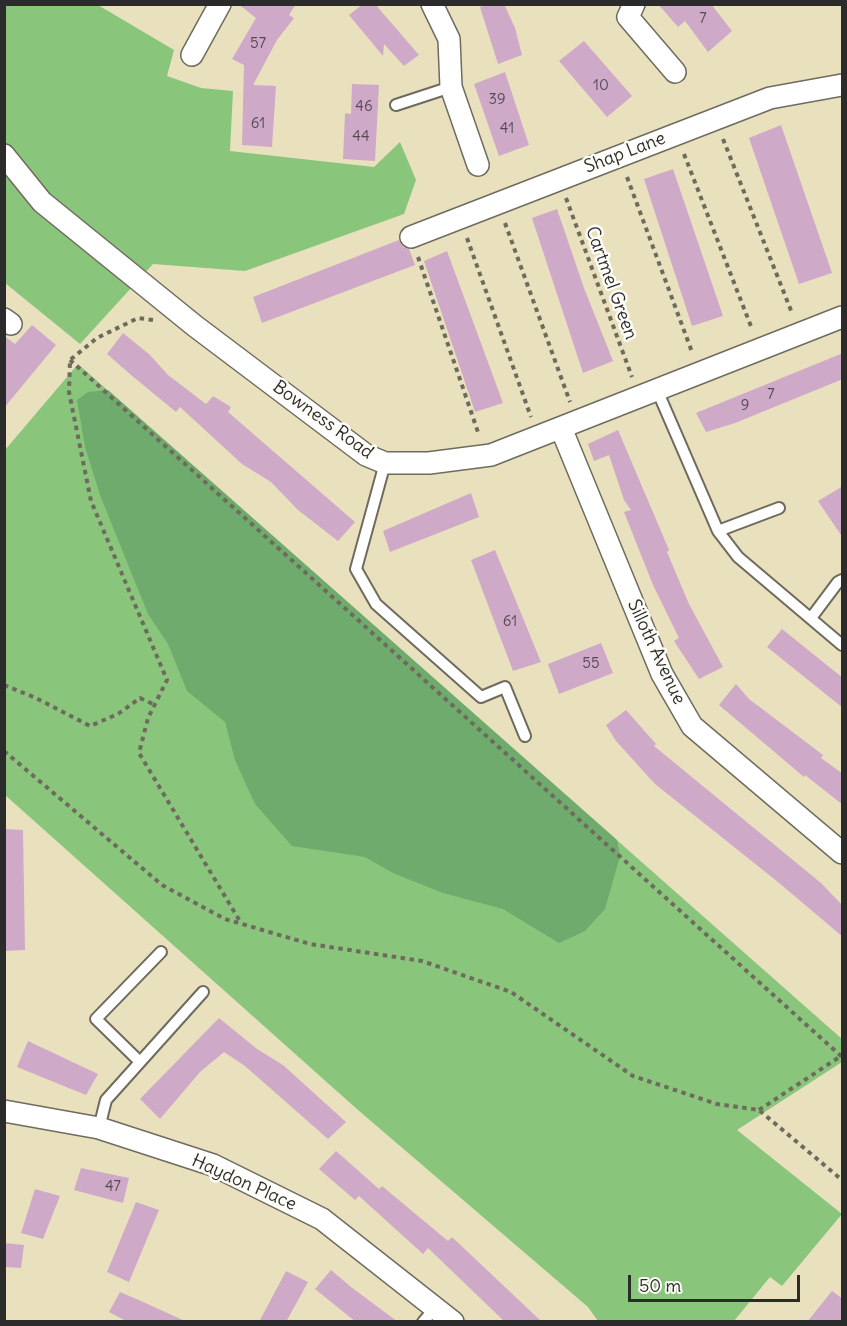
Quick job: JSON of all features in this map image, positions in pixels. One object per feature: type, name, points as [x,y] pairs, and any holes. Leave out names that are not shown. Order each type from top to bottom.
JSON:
[{"type":"street","points":[[192,55],[220,4]]},
{"type":"street","points":[[432,4],[449,39],[451,87],[478,165]]},
{"type":"street","points":[[634,4],[628,17],[675,72]]},
{"type":"street","name":"Shap Lane","points":[[411,237],[558,178],[770,98],[843,85]]},
{"type":"street","name":"Bowness Road","points":[[4,155],[42,202],[195,327],[366,455],[385,463],[429,463],[486,456],[843,317]]},
{"type":"street","name":"Silloth Avenue","points":[[569,424],[662,674],[692,726],[843,853]]},
{"type":"street","name":"Haydon Place","points":[[4,1111],[99,1128],[213,1164],[322,1219],[429,1315],[453,1322]]},
{"type":"lane","points":[[396,105],[451,87]]},
{"type":"lane","points":[[648,393],[718,531],[738,557],[843,645]]},
{"type":"lane","points":[[385,463],[356,569],[376,603],[481,697],[505,687],[525,736]]},
{"type":"lane","points":[[718,531],[779,508]]},
{"type":"lane","points":[[811,618],[838,582],[843,580]]},
{"type":"lane","points":[[140,1062],[96,1019],[161,952]]},
{"type":"lane","points":[[99,1128],[106,1100],[203,992]]},
{"type":"path","points":[[715,119],[800,333]]},
{"type":"path","points":[[676,134],[759,349]]},
{"type":"path","points":[[619,156],[700,373]]},
{"type":"path","name":"Cartmel Green","points":[[558,178],[648,393]]},
{"type":"path","points":[[498,202],[569,424]]},
{"type":"path","points":[[460,217],[538,437]]},
{"type":"path","points":[[411,237],[486,456]]},
{"type":"path","points":[[160,321],[138,318],[97,338],[70,360],[69,392],[91,501],[166,680],[148,718],[139,753],[241,925]]},
{"type":"path","points":[[70,360],[842,1056],[759,1110]]},
{"type":"path","points":[[4,685],[36,698],[90,726],[118,714],[140,698],[155,705]]},
{"type":"path","points":[[4,751],[162,885],[225,919],[310,944],[422,961],[511,992],[633,1076],[717,1104],[759,1110],[843,1180]]},
{"type":"green space","points":[[4,5],[98,5],[174,50],[167,76],[201,88],[233,91],[230,151],[374,167],[400,142],[416,180],[404,214],[245,271],[153,264],[80,344],[5,283]]},
{"type":"green space","points":[[78,364],[842,1039],[842,1062],[737,1130],[842,1214],[782,1286],[770,1277],[734,1321],[598,1321],[588,1307],[358,1110],[5,795],[5,450]]},
{"type":"green space","points":[[108,390],[617,840],[620,856],[605,909],[585,931],[559,943],[503,909],[443,893],[393,873],[365,857],[292,846],[255,804],[235,760],[225,722],[187,691],[168,644],[148,614],[100,495],[85,447],[77,400],[88,392]]},
{"type":"building","points":[[238,4],[296,4],[289,15],[294,18],[277,40],[253,85],[276,86],[272,147],[242,145],[244,65],[232,59],[256,18]]},
{"type":"building","points":[[363,4],[375,4],[419,55],[404,66],[384,44],[383,56],[349,15]]},
{"type":"building","points":[[489,4],[504,4],[515,28],[522,55],[498,64],[480,7]]},
{"type":"building","points":[[658,4],[711,4],[732,31],[708,52],[685,21],[678,27]]},
{"type":"building","points":[[584,41],[632,96],[607,117],[559,61]]},
{"type":"building","points":[[505,72],[529,145],[499,156],[474,84]]},
{"type":"building","points":[[352,84],[379,85],[375,161],[343,159],[345,113],[351,114]]},
{"type":"building","points":[[781,125],[832,273],[799,284],[749,138]]},
{"type":"building","points":[[673,169],[723,316],[692,326],[644,179]]},
{"type":"building","points":[[557,209],[584,288],[613,361],[583,373],[532,218]]},
{"type":"building","points":[[399,240],[403,247],[409,249],[415,265],[262,323],[253,297]]},
{"type":"building","points":[[447,251],[503,403],[475,412],[424,261]]},
{"type":"building","points":[[32,325],[56,345],[4,408],[4,336],[15,344]]},
{"type":"building","points":[[123,333],[150,355],[168,375],[206,404],[213,396],[231,407],[228,412],[355,522],[338,541],[298,510],[271,482],[242,464],[180,407],[176,412],[107,354]]},
{"type":"building","points":[[843,353],[843,379],[735,423],[706,432],[696,413]]},
{"type":"building","points":[[618,430],[669,550],[667,552],[689,604],[723,667],[699,679],[674,641],[679,638],[653,585],[624,512],[631,510],[624,500],[609,455],[594,461],[588,444]]},
{"type":"building","points":[[843,486],[843,538],[818,501]]},
{"type":"building","points":[[471,493],[479,517],[390,552],[383,531]]},
{"type":"building","points":[[495,550],[541,662],[513,671],[471,560]]},
{"type":"building","points":[[782,629],[843,678],[843,708],[767,647]]},
{"type":"building","points":[[601,643],[613,673],[559,694],[548,664]]},
{"type":"building","points":[[736,684],[749,699],[823,755],[821,758],[843,774],[843,805],[805,775],[804,777],[719,705]]},
{"type":"building","points":[[626,710],[656,744],[654,746],[821,883],[843,906],[843,937],[655,784],[616,741],[606,725]]},
{"type":"building","points":[[4,829],[23,830],[25,950],[4,951]]},
{"type":"building","points":[[219,1018],[257,1049],[283,1065],[346,1122],[328,1139],[245,1066],[224,1052],[200,1072],[160,1119],[140,1099]]},
{"type":"building","points":[[28,1041],[98,1074],[86,1095],[17,1067]]},
{"type":"building","points":[[336,1151],[379,1189],[382,1186],[448,1241],[452,1237],[542,1322],[505,1322],[428,1248],[423,1254],[359,1196],[355,1200],[319,1169]]},
{"type":"building","points":[[81,1168],[129,1178],[123,1203],[74,1190]]},
{"type":"building","points":[[35,1189],[60,1196],[43,1239],[21,1233]]},
{"type":"building","points":[[136,1202],[159,1210],[129,1282],[107,1272]]},
{"type":"building","points":[[4,1243],[24,1245],[21,1268],[4,1267]]},
{"type":"building","points":[[331,1270],[398,1322],[356,1322],[315,1289]]},
{"type":"building","points":[[286,1271],[308,1282],[286,1322],[259,1322]]},
{"type":"building","points":[[832,1291],[843,1299],[843,1322],[807,1322]]},
{"type":"building","points":[[120,1292],[187,1322],[128,1322],[109,1312]]}]
